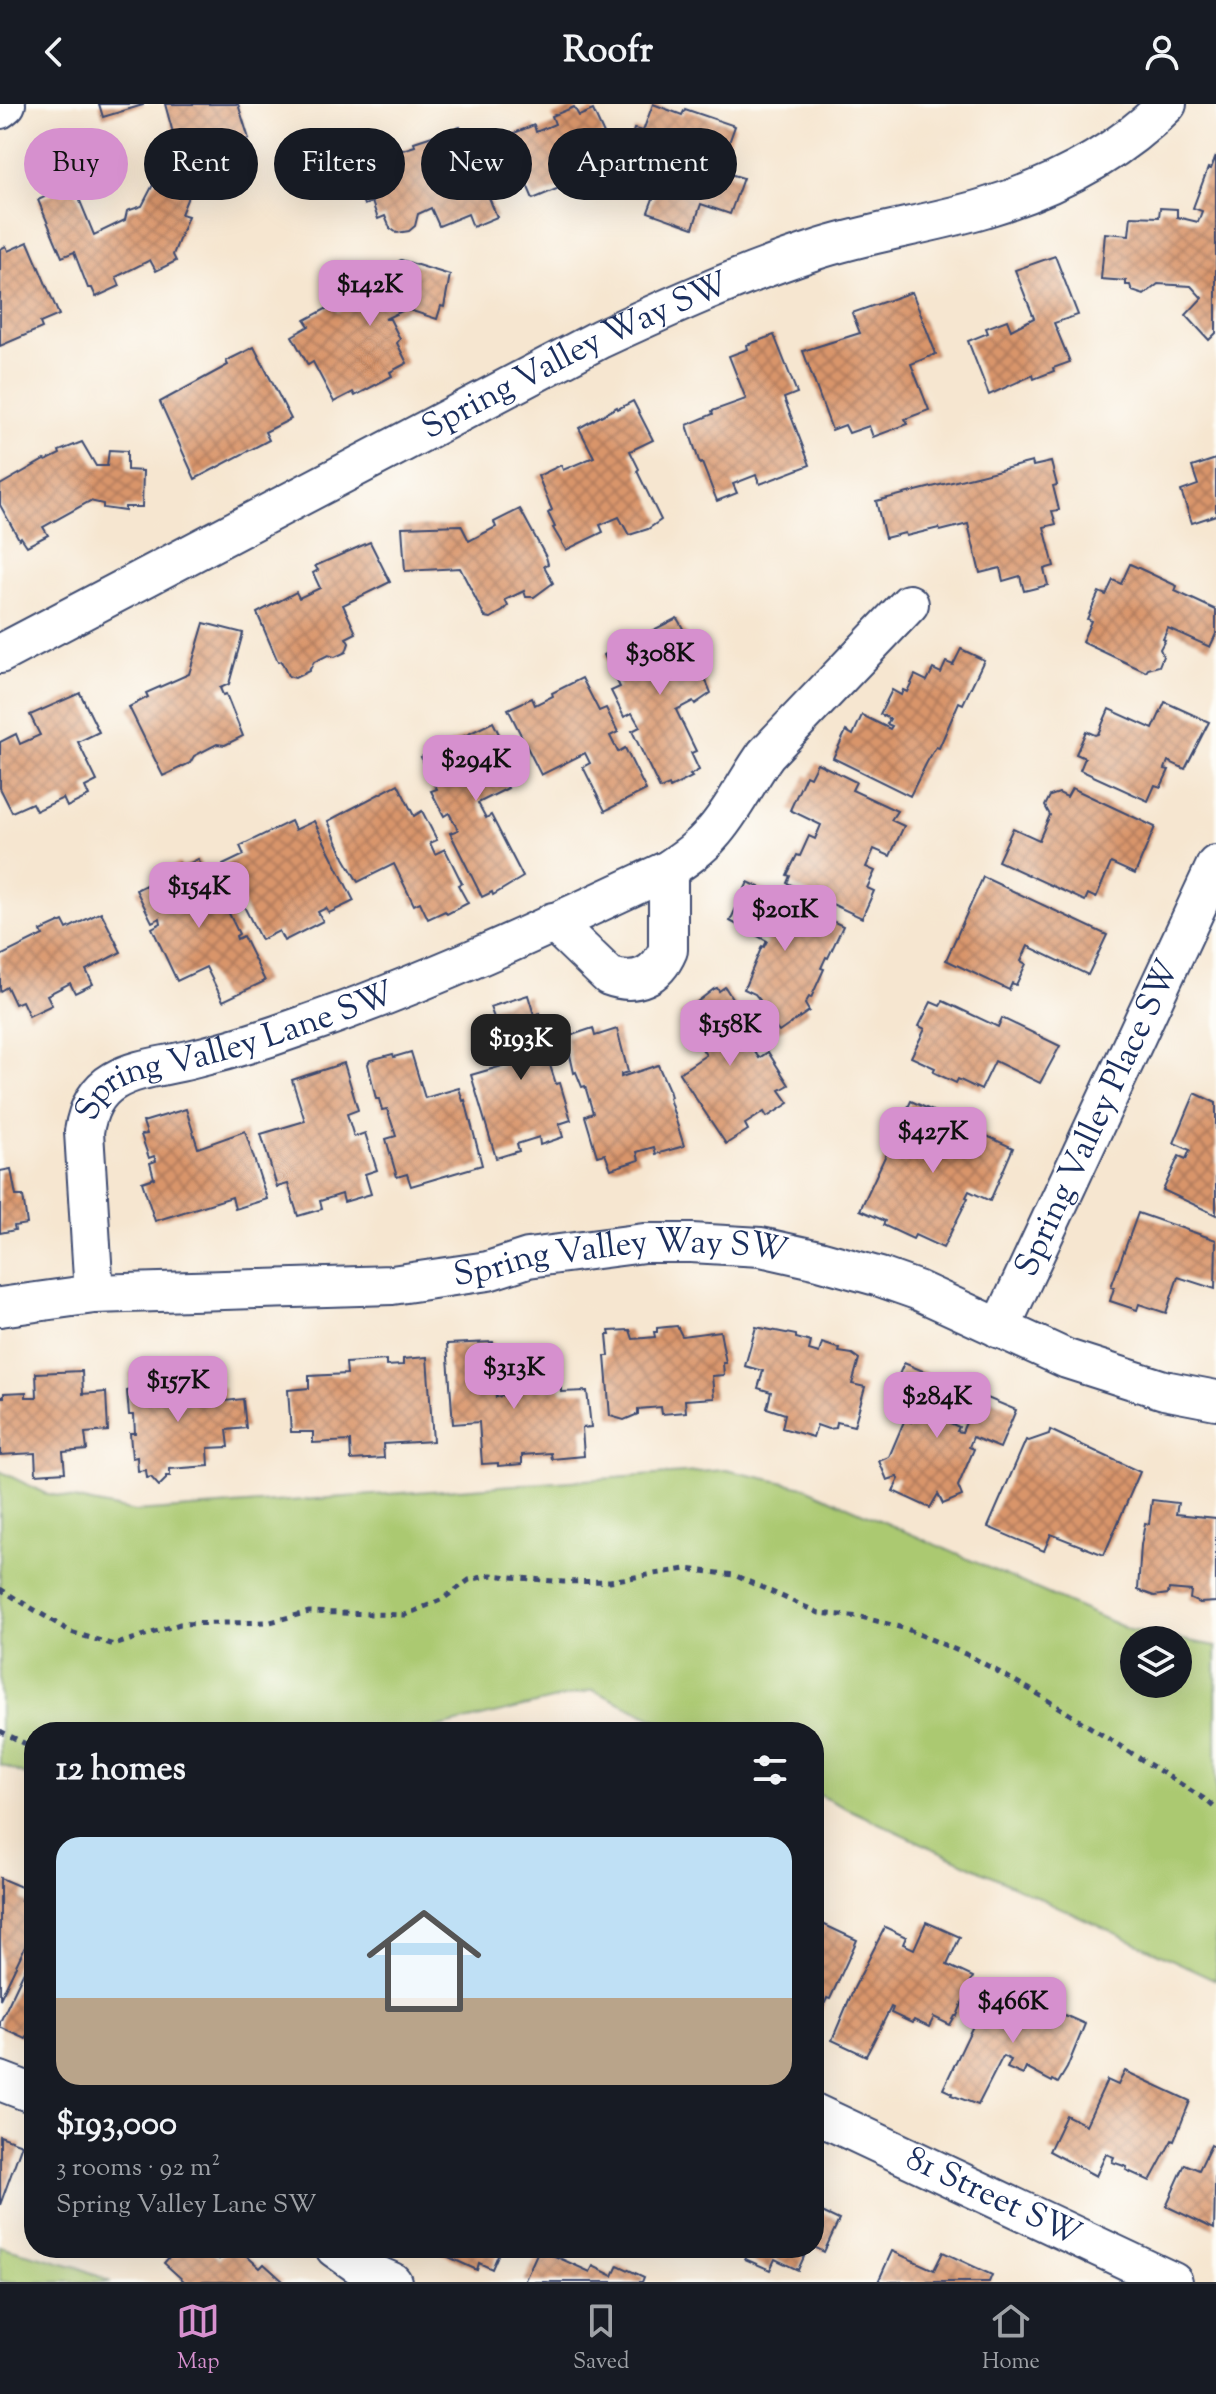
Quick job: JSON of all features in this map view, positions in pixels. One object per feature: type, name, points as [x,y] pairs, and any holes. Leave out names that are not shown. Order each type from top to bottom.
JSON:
[{"type":"street","points":[[0,109],[6,104]]},
{"type":"street","name":"Spring Valley Way SW","points":[[0,654],[600,339],[666,309],[813,251],[984,208],[1074,174],[1106,154],[1167,104]]},
{"type":"street","name":"Spring Valley Lane SW","points":[[94,1294],[84,1132],[87,1114],[110,1083],[129,1073],[244,1047],[331,1016],[427,978],[668,870],[697,850],[715,831],[766,754],[909,604]]},
{"type":"street","name":"Spring Valley Place SW","points":[[1000,1329],[1216,865]]},
{"type":"street","points":[[553,922],[609,976],[620,980],[642,978],[654,972],[668,950],[668,870]]},
{"type":"street","name":"Spring Valley Way SW","points":[[0,1307],[94,1294],[392,1285],[488,1271],[528,1258],[644,1243],[761,1247],[819,1260],[917,1290],[1067,1359],[1164,1390],[1216,1400]]},
{"type":"street","points":[[0,2081],[24,2090]]},
{"type":"street","name":"81 Street SW","points":[[824,2118],[1173,2282]]},
{"type":"street","points":[[349,2258],[369,2272],[392,2282]]},
{"type":"path","points":[[0,1589],[71,1632],[114,1645],[180,1624],[270,1622],[309,1612],[405,1615],[443,1599],[469,1580],[491,1575],[563,1582],[610,1581],[686,1569],[734,1575],[819,1613],[861,1617],[907,1629],[970,1656],[1031,1690],[1216,1809]]},
{"type":"path","points":[[0,1731],[24,1743]]},
{"type":"green space","points":[[726,1470],[804,1487],[1121,1626],[1120,1698],[1192,1698],[1192,1642],[1216,1646],[1216,1980],[824,1798],[824,1722],[661,1722],[593,1690],[461,1722],[24,1722],[24,1775],[0,1764],[0,1471],[44,1493],[135,1512]]},
{"type":"green space","points":[[0,2246],[24,2252],[24,2258],[45,2258],[78,2267],[111,2282],[0,2282]]},
{"type":"building","points":[[99,104],[143,104],[143,105],[103,117]]},
{"type":"building","points":[[165,104],[238,104],[246,128],[172,128]]},
{"type":"building","points":[[653,104],[682,115],[685,109],[735,126],[734,128],[644,128]]},
{"type":"building","points":[[574,107],[579,116],[593,110],[601,128],[548,128],[548,193],[533,199],[532,128],[527,128],[534,125],[536,132],[555,124],[552,116]]},
{"type":"building","points":[[421,140],[421,200],[490,200],[497,217],[473,227],[468,214],[439,226],[431,208],[418,214],[415,226],[409,231],[397,233],[390,228],[385,216],[378,219],[372,202],[364,205],[362,200],[405,200],[405,149],[415,146],[414,142]]},
{"type":"building","points":[[1216,156],[1216,333],[1209,340],[1186,315],[1202,298],[1191,286],[1158,284],[1144,295],[1132,291],[1126,281],[1101,279],[1105,233],[1129,235],[1131,216],[1159,217],[1160,208],[1177,209],[1177,217],[1198,222],[1202,211],[1193,208],[1208,168],[1211,169]]},
{"type":"building","points":[[737,176],[743,178],[737,195]]},
{"type":"building","points":[[38,200],[80,200],[94,235],[125,220],[127,211],[142,206],[145,200],[187,200],[181,214],[188,216],[173,255],[176,261],[156,271],[150,260],[116,277],[120,286],[96,297],[92,288],[88,288],[74,252],[62,257]]},
{"type":"building","points":[[652,200],[735,200],[730,214],[701,204],[693,228],[648,212]]},
{"type":"building","points":[[28,242],[59,315],[40,323],[42,328],[0,346],[0,249],[6,246],[8,251]]},
{"type":"building","points":[[1055,256],[1078,315],[1054,323],[1070,362],[989,395],[968,341],[988,333],[986,328],[1007,320],[1011,330],[1034,318],[1015,270]]},
{"type":"building","points":[[401,260],[450,275],[444,307],[441,306],[437,319],[406,309],[385,319],[390,319],[400,339],[397,343],[407,363],[390,372],[392,376],[355,396],[353,392],[334,402],[313,362],[308,365],[292,336],[309,326],[305,320],[333,305],[337,312],[366,296],[359,282]]},
{"type":"building","points":[[912,292],[936,354],[911,364],[929,410],[905,419],[908,424],[873,437],[869,426],[849,433],[845,425],[832,430],[803,351],[860,333],[852,313]]},
{"type":"building","points":[[774,335],[797,393],[784,398],[810,465],[760,484],[756,475],[733,484],[737,493],[717,501],[687,425],[713,414],[712,411],[746,399],[729,356]]},
{"type":"building","points":[[254,347],[291,419],[265,432],[269,440],[195,479],[160,402],[228,365],[226,361]]},
{"type":"building","points":[[633,401],[653,440],[630,451],[661,520],[648,529],[629,535],[619,517],[600,525],[603,532],[566,550],[553,528],[548,513],[552,510],[538,476],[561,465],[563,470],[594,457],[579,428]]},
{"type":"building","points":[[82,442],[96,466],[107,466],[109,450],[127,451],[127,470],[143,471],[142,507],[125,507],[125,511],[103,508],[103,504],[90,501],[43,527],[48,535],[27,546],[21,537],[19,539],[0,505],[0,485],[60,454],[59,451]]},
{"type":"building","points":[[1216,459],[1216,515],[1192,523],[1181,491],[1198,485],[1192,467]]},
{"type":"building","points":[[1032,462],[1033,466],[1051,462],[1057,485],[1053,486],[1059,510],[1052,511],[1056,524],[1044,527],[1054,566],[1044,569],[1048,585],[1024,591],[1020,576],[1003,581],[1000,568],[980,573],[968,524],[885,538],[876,501]]},
{"type":"building","points":[[520,509],[546,557],[548,564],[544,566],[553,583],[534,597],[526,597],[524,591],[505,600],[508,606],[503,611],[491,618],[485,617],[460,568],[405,571],[402,527],[461,525],[469,541],[496,527],[494,522]]},
{"type":"building","points":[[370,542],[390,582],[343,605],[356,633],[346,638],[349,643],[346,652],[335,657],[328,655],[314,662],[309,671],[295,678],[288,676],[281,661],[278,662],[257,613],[296,592],[299,598],[320,588],[313,573],[318,570],[315,566]]},
{"type":"building","points":[[1130,564],[1177,586],[1175,591],[1216,610],[1216,634],[1210,647],[1168,628],[1160,649],[1163,656],[1159,666],[1146,672],[1082,642],[1091,621],[1087,619],[1099,592],[1106,595],[1113,580],[1121,584]]},
{"type":"building","points":[[677,618],[701,660],[698,661],[711,693],[695,704],[693,701],[676,710],[696,751],[691,753],[699,770],[670,788],[669,785],[660,789],[632,731],[640,727],[632,713],[624,717],[611,691],[620,687],[604,655]]},
{"type":"building","points":[[204,623],[243,633],[229,684],[220,688],[223,695],[226,694],[243,736],[225,745],[217,744],[194,756],[190,763],[163,776],[129,707],[148,697],[146,693],[189,674]]},
{"type":"building","points":[[961,649],[984,660],[963,704],[959,702],[939,748],[936,747],[910,796],[833,758],[846,731],[853,735],[862,715],[890,729],[892,726],[887,724],[890,719],[880,714],[892,690],[901,695],[903,690],[907,692],[915,675],[927,681],[933,669],[941,673],[946,662],[953,665]]},
{"type":"building","points":[[582,678],[599,711],[606,708],[618,732],[610,736],[618,752],[625,748],[646,790],[605,811],[583,767],[590,763],[585,753],[541,775],[508,709],[532,698],[535,705]]},
{"type":"building","points":[[80,693],[99,732],[78,742],[97,781],[85,787],[89,796],[67,807],[63,798],[36,811],[32,803],[12,812],[0,788],[0,742],[16,734],[20,744],[40,735],[30,715]]},
{"type":"building","points":[[1165,702],[1209,722],[1185,769],[1168,761],[1165,769],[1169,770],[1161,787],[1155,785],[1148,801],[1080,770],[1085,758],[1076,754],[1086,731],[1098,734],[1109,709],[1153,729]]},
{"type":"building","points":[[493,722],[519,774],[504,781],[508,788],[478,803],[486,818],[491,815],[523,877],[493,895],[492,892],[482,897],[450,833],[458,830],[449,813],[444,816],[431,791],[437,789],[421,757]]},
{"type":"building","points":[[817,763],[856,782],[852,790],[897,811],[891,820],[904,826],[890,856],[874,849],[866,867],[875,871],[867,888],[874,891],[862,918],[787,883],[790,876],[787,875],[797,855],[800,856],[809,836],[815,839],[821,825],[790,810],[806,775],[810,777]]},
{"type":"building","points":[[398,784],[414,816],[422,811],[437,840],[430,843],[435,854],[445,849],[462,883],[458,885],[468,903],[447,914],[445,911],[428,919],[420,902],[414,905],[394,864],[358,882],[328,821]]},
{"type":"building","points":[[1072,788],[1155,827],[1135,874],[1111,863],[1096,898],[1088,894],[1085,901],[998,861],[1013,828],[1039,840],[1050,815],[1045,806],[1050,796],[1059,793],[1067,797]]},
{"type":"building","points":[[291,821],[295,830],[314,821],[354,901],[329,913],[326,908],[318,912],[323,921],[284,941],[279,931],[261,940],[223,865],[244,855],[240,846]]},
{"type":"building","points":[[198,859],[220,905],[224,903],[239,934],[237,939],[243,936],[265,981],[223,1001],[206,967],[177,981],[152,928],[161,923],[160,918],[152,922],[136,890],[158,879],[156,874],[179,863],[182,867]]},
{"type":"building","points":[[983,877],[1107,935],[1088,975],[1028,946],[1021,961],[1026,964],[1016,985],[1012,983],[1009,990],[946,960]]},
{"type":"building","points":[[748,882],[843,926],[821,968],[824,969],[811,998],[805,1004],[809,1011],[779,1032],[756,1003],[760,1000],[744,989],[767,941],[730,921]]},
{"type":"building","points":[[101,912],[121,952],[86,970],[93,984],[75,993],[70,983],[47,995],[52,1005],[29,1016],[22,1001],[15,1004],[7,987],[0,991],[0,956],[43,935],[41,931],[63,921],[67,929]]},
{"type":"building","points":[[725,987],[751,1028],[743,1034],[759,1058],[768,1052],[789,1085],[780,1090],[789,1103],[767,1117],[764,1112],[745,1124],[748,1130],[726,1144],[679,1073],[706,1055],[680,1015],[714,989],[719,991]]},
{"type":"building","points":[[528,995],[534,1015],[540,1013],[554,1058],[548,1059],[556,1084],[560,1083],[571,1120],[559,1124],[563,1137],[540,1145],[539,1137],[517,1144],[519,1151],[496,1158],[471,1075],[502,1066],[491,1028],[497,1026],[490,1007]]},
{"type":"building","points":[[943,1001],[998,1027],[1002,1018],[1060,1046],[1040,1083],[995,1061],[981,1090],[958,1079],[956,1083],[933,1072],[935,1068],[911,1057],[925,1029],[919,1026],[931,1002],[940,1006]]},
{"type":"building","points":[[593,1028],[595,1036],[617,1029],[628,1072],[621,1074],[621,1077],[658,1065],[669,1090],[684,1146],[656,1154],[654,1147],[637,1152],[639,1160],[611,1169],[605,1154],[597,1156],[585,1116],[593,1113],[585,1086],[582,1087],[574,1073],[566,1037]]},
{"type":"building","points":[[411,1052],[425,1098],[459,1088],[482,1165],[411,1186],[407,1174],[397,1177],[386,1139],[396,1136],[387,1109],[382,1110],[379,1099],[376,1099],[368,1064],[370,1060]]},
{"type":"building","points":[[344,1063],[358,1110],[347,1114],[354,1137],[365,1133],[377,1170],[365,1174],[371,1194],[344,1202],[342,1194],[320,1201],[322,1209],[298,1216],[288,1184],[277,1187],[261,1134],[305,1121],[292,1080]]},
{"type":"building","points":[[1195,1093],[1216,1103],[1216,1215],[1163,1190],[1179,1156],[1186,1159],[1190,1150],[1174,1143]]},
{"type":"building","points":[[911,1101],[1013,1148],[990,1201],[969,1191],[943,1248],[915,1235],[913,1239],[860,1210]]},
{"type":"building","points":[[186,1109],[198,1148],[245,1131],[267,1199],[235,1209],[232,1197],[155,1221],[142,1182],[154,1178],[150,1163],[156,1161],[154,1156],[149,1158],[141,1135],[147,1134],[143,1122]]},
{"type":"building","points":[[11,1169],[16,1196],[23,1196],[27,1224],[0,1233],[0,1171]]},
{"type":"building","points":[[1138,1213],[1216,1240],[1215,1289],[1178,1277],[1166,1313],[1139,1304],[1137,1310],[1110,1301],[1114,1288],[1111,1287]]},
{"type":"building","points":[[677,1326],[682,1336],[720,1331],[726,1363],[723,1363],[724,1375],[712,1376],[714,1398],[685,1400],[686,1412],[662,1414],[661,1407],[638,1409],[638,1414],[624,1420],[610,1416],[605,1356],[609,1356],[609,1331],[630,1330],[633,1339],[655,1337],[657,1328]]},
{"type":"building","points":[[756,1327],[796,1335],[796,1338],[811,1342],[809,1350],[819,1353],[822,1343],[859,1359],[852,1384],[865,1387],[854,1426],[837,1422],[836,1428],[828,1429],[817,1425],[813,1437],[782,1428],[785,1414],[767,1408],[771,1392],[758,1388],[763,1371],[745,1366]]},
{"type":"building","points":[[493,1342],[496,1397],[502,1396],[501,1392],[521,1391],[521,1384],[542,1383],[542,1389],[561,1388],[561,1392],[587,1391],[591,1427],[582,1428],[584,1456],[552,1459],[551,1453],[522,1455],[522,1464],[482,1464],[479,1422],[453,1424],[447,1344]]},
{"type":"building","points":[[427,1357],[433,1441],[383,1444],[384,1458],[351,1460],[350,1441],[313,1443],[313,1432],[291,1432],[288,1390],[309,1388],[309,1376],[347,1374],[346,1363],[386,1360],[386,1366],[403,1365],[403,1359]]},
{"type":"building","points":[[904,1363],[942,1379],[926,1417],[931,1419],[932,1415],[959,1427],[957,1431],[962,1432],[978,1394],[1016,1410],[1000,1448],[973,1437],[969,1447],[974,1449],[958,1486],[962,1496],[943,1504],[938,1494],[930,1508],[893,1491],[899,1479],[887,1480],[879,1461],[889,1457],[905,1419],[911,1422],[915,1411],[888,1400]]},
{"type":"building","points":[[174,1370],[176,1404],[193,1402],[193,1390],[224,1387],[225,1401],[243,1399],[246,1428],[227,1430],[229,1447],[208,1448],[209,1466],[170,1469],[170,1476],[166,1476],[159,1486],[151,1477],[147,1478],[146,1470],[138,1471],[137,1457],[132,1458],[130,1433],[135,1433],[134,1415],[129,1415],[127,1391],[131,1390],[130,1373]]},
{"type":"building","points":[[82,1371],[83,1394],[106,1392],[108,1431],[85,1433],[87,1450],[63,1452],[65,1472],[36,1474],[35,1453],[0,1455],[0,1397],[4,1397],[4,1393],[26,1392],[26,1397],[37,1397],[36,1373]]},
{"type":"building","points":[[1050,1430],[1140,1472],[1104,1555],[1051,1534],[1044,1551],[988,1527],[1026,1440],[1049,1434]]},
{"type":"building","points":[[1152,1500],[1178,1503],[1176,1514],[1216,1518],[1216,1602],[1199,1603],[1190,1599],[1191,1591],[1169,1589],[1168,1594],[1154,1596],[1138,1590],[1141,1545],[1145,1523],[1149,1524]]},
{"type":"building","points":[[0,1878],[24,1888],[21,1900],[24,1901],[24,1949],[0,1999]]},
{"type":"building","points":[[926,1922],[960,1937],[947,1965],[973,1977],[957,2016],[950,2025],[934,2017],[929,2027],[914,2020],[912,2023],[891,2013],[891,2007],[866,2056],[832,2040],[885,1927],[906,1937],[903,1944],[914,1949]]},
{"type":"building","points":[[824,1925],[857,1940],[830,1999],[827,1998],[824,2005]]},
{"type":"building","points":[[24,1971],[24,2038],[0,2027]]},
{"type":"building","points":[[1012,1991],[1035,2001],[1033,2006],[1052,2015],[1058,2012],[1085,2024],[1067,2068],[1058,2083],[1052,2082],[1026,2068],[1023,2075],[1007,2068],[1011,2060],[1003,2056],[978,2105],[951,2095],[943,2089],[989,1992],[1007,2001]]},
{"type":"building","points":[[1125,2071],[1190,2101],[1174,2141],[1150,2181],[1112,2162],[1114,2157],[1106,2154],[1096,2176],[1049,2151],[1066,2115],[1086,2125],[1107,2080],[1118,2085]]},
{"type":"building","points":[[0,2136],[22,2144],[0,2205]]},
{"type":"building","points":[[1211,2145],[1216,2148],[1214,2229],[1166,2206],[1185,2164],[1199,2170]]},
{"type":"building","points":[[824,2213],[839,2220],[824,2252]]},
{"type":"building","points":[[892,2251],[934,2270],[943,2252],[992,2275],[989,2282],[878,2282]]},
{"type":"building","points":[[168,2258],[249,2258],[260,2268],[264,2264],[284,2282],[185,2282],[164,2263]]},
{"type":"building","points":[[451,2258],[497,2258],[492,2269],[479,2263],[477,2270]]},
{"type":"building","points":[[535,2258],[559,2258],[590,2272],[593,2266],[613,2276],[618,2265],[644,2277],[642,2282],[524,2282]]},
{"type":"building","points":[[803,2258],[798,2270],[775,2259],[770,2270],[745,2259]]}]
